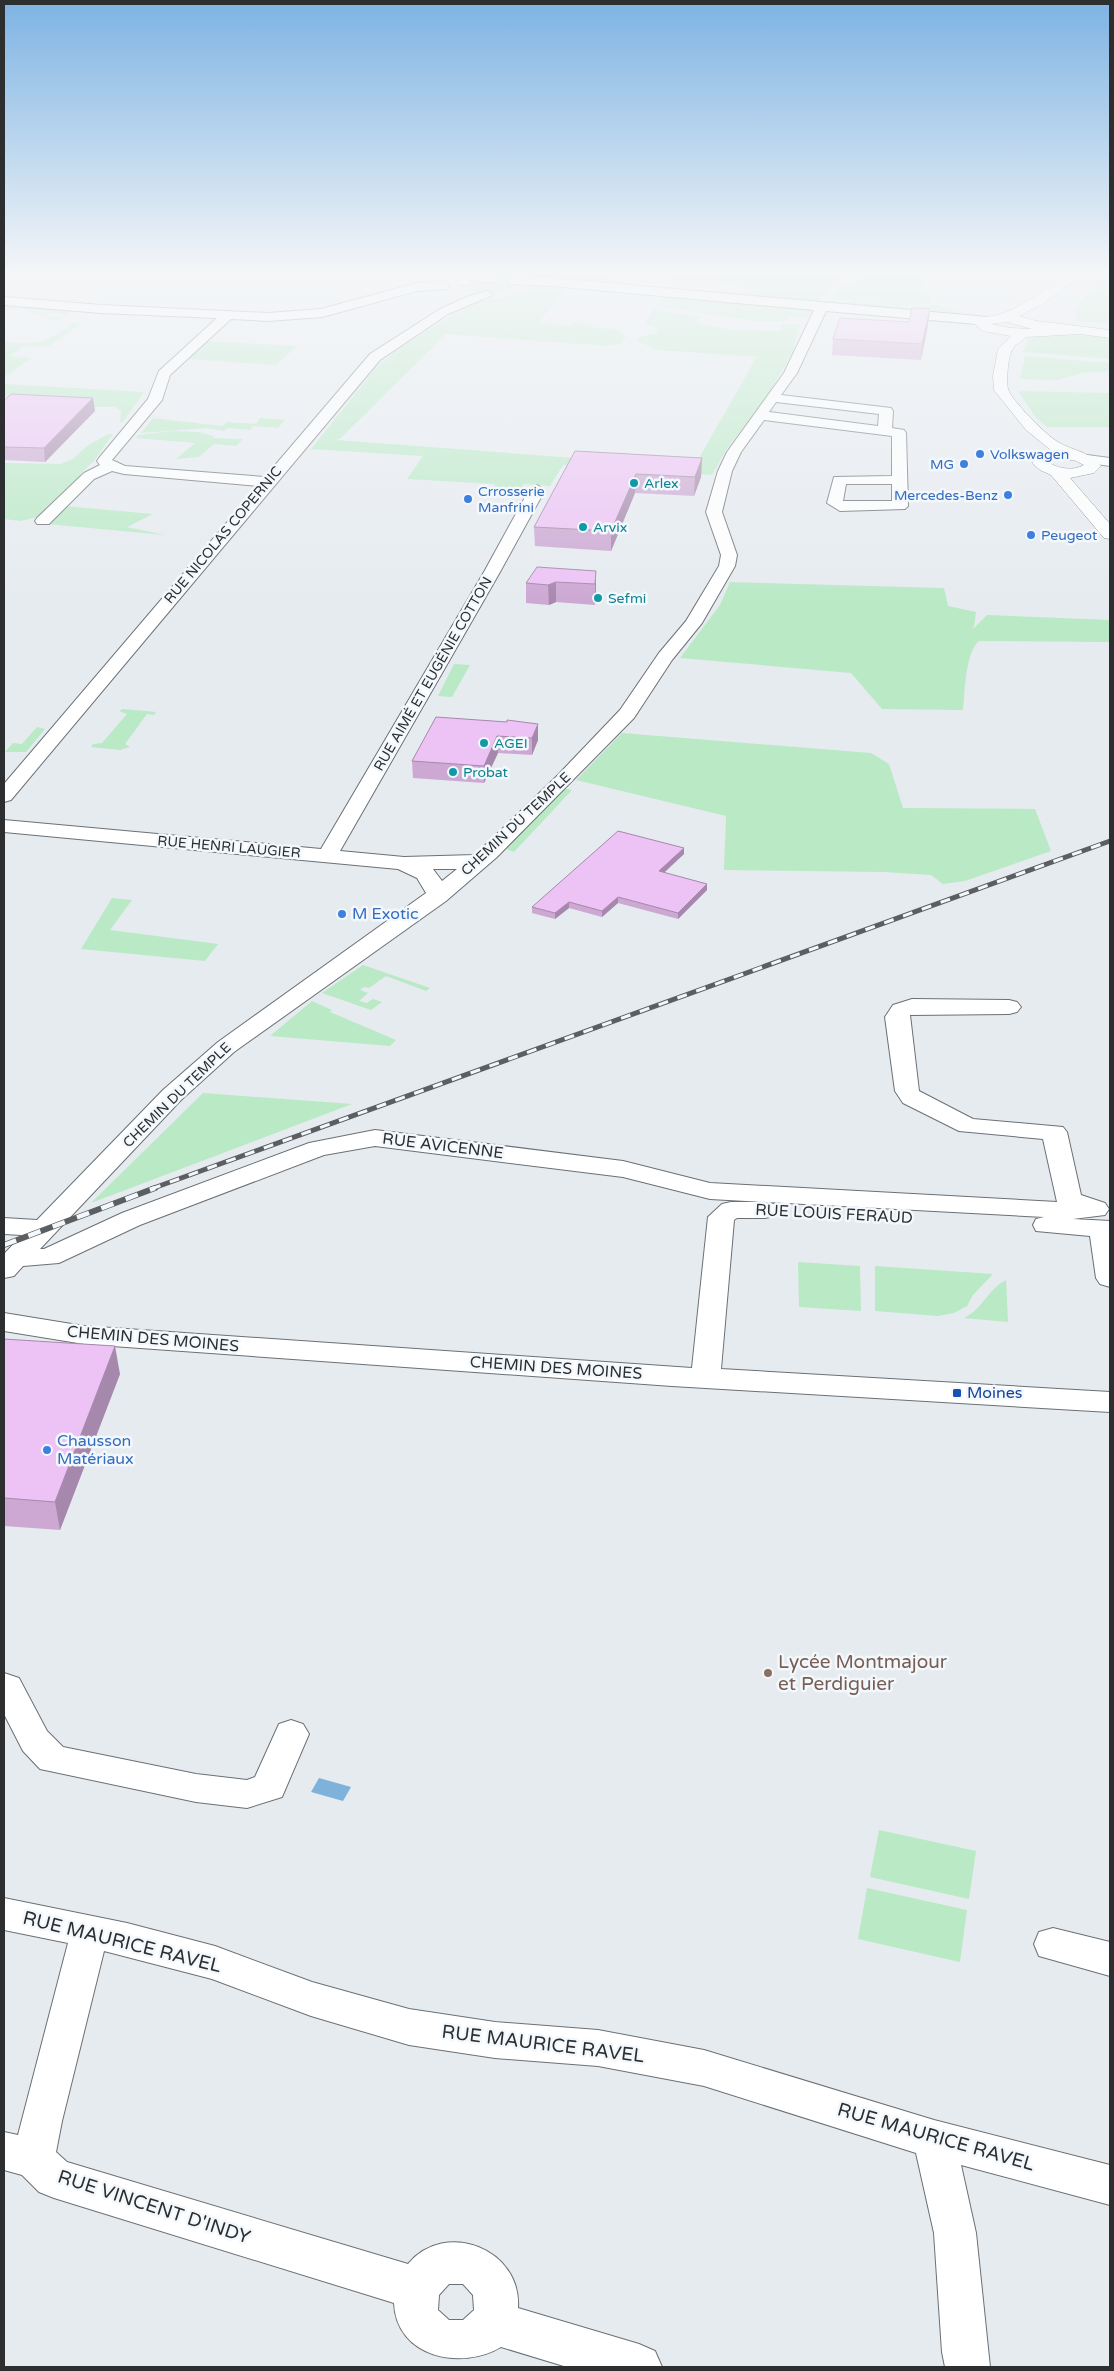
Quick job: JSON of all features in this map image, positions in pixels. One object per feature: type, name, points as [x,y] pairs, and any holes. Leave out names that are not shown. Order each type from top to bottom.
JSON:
[{"type":"main road","points":[[1001,384],[1001,390],[1023,420],[1040,436],[1083,464]]},
{"type":"main road","points":[[1040,436],[1049,450],[1049,456]]},
{"type":"main road","points":[[1049,456],[1083,464],[1056,471],[1046,468],[1040,461],[1049,456]]},
{"type":"main road","points":[[1082,500],[1085,497],[1079,482],[1083,464]]},
{"type":"main road","points":[[1056,471],[1076,497],[1082,500],[1110,534]]},
{"type":"street","points":[[161,384],[155,400],[104,461],[111,466],[124,470],[270,482]]},
{"type":"street","name":"RUE NICOLAS COPERNIC","points":[[4,796],[353,384]]},
{"type":"street","name":"CHEMIN DU TEMPLE","points":[[9,1264],[172,1095],[226,1047],[438,896],[480,861],[563,781],[627,714],[665,657],[693,623],[727,566],[729,555],[714,512],[725,471],[734,452],[782,384]]},
{"type":"street","points":[[773,398],[886,411],[884,430]]},
{"type":"street","points":[[759,415],[900,433],[900,480]]},
{"type":"street","points":[[1083,464],[1110,462]]},
{"type":"street","points":[[1083,464],[1110,466]]},
{"type":"street","points":[[42,521],[89,476],[111,466]]},
{"type":"street","name":"RUE AIMÉ ET EUGÉNIE COTTON","points":[[327,856],[492,572],[537,490]]},
{"type":"street","name":"RUE HENRI LAUGIER","points":[[4,826],[401,863],[423,870],[434,882],[438,896]]},
{"type":"street","points":[[401,863],[442,864],[480,861]]},
{"type":"street","points":[[1009,1007],[912,1006],[901,1010],[897,1017],[907,1092],[912,1098],[968,1126],[1054,1132],[1069,1200],[1103,1219],[1110,1278]]},
{"type":"street","name":"RUE AVICENNE","points":[[9,1264],[49,1257],[132,1219],[318,1148],[375,1138],[623,1169],[710,1191],[1071,1211],[1103,1219]]},
{"type":"street","name":"RUE LOUIS FERAUD","points":[[706,1378],[721,1217],[731,1210],[1103,1219]]},
{"type":"street","points":[[4,1226],[43,1229]]},
{"type":"street","name":"CHEMIN DES MOINES","points":[[4,1322],[84,1335],[706,1378],[1110,1402]]},
{"type":"street","points":[[4,1686],[7,1687],[35,1741],[53,1759],[196,1788],[247,1794],[269,1786],[291,1734]]},
{"type":"street","name":"RUE MAURICE RAVEL","points":[[4,1914],[90,1932],[215,1963],[311,1999],[409,2027],[495,2040],[598,2048],[704,2068],[934,2139],[1110,2185]]},
{"type":"street","name":"RUE VINCENT D'INDY","points":[[90,1932],[41,2121],[19,2155],[54,2178],[418,2289]]},
{"type":"street","points":[[1052,1944],[1110,1959]]},
{"type":"street","points":[[934,2139],[955,2233],[962,2362]]},
{"type":"street","points":[[448,2263],[474,2265],[485,2273],[493,2283],[497,2295],[497,2309],[492,2322],[472,2340],[458,2343],[438,2339],[423,2327],[417,2315],[415,2302],[418,2289],[435,2268],[448,2263]]},
{"type":"street","points":[[492,2322],[639,2367]]},
{"type":"green space","points":[[4,384],[144,392],[123,422],[120,422],[121,411],[115,407],[4,406]]},
{"type":"green space","points":[[363,384],[396,384],[341,438],[336,440],[694,467],[741,384],[774,384],[764,401],[726,450],[712,475],[563,465],[550,486],[524,484],[519,492],[493,490],[495,484],[407,479],[423,456],[311,449]]},
{"type":"green space","points":[[1018,391],[1110,393],[1110,427],[1047,427],[1036,418]]},
{"type":"green space","points":[[153,418],[222,426],[227,422],[256,424],[260,418],[285,420],[278,428],[253,426],[250,430],[228,428],[224,431],[207,428],[141,433]]},
{"type":"green space","points":[[173,431],[198,432],[214,436],[213,438],[243,439],[236,446],[214,444],[199,457],[176,459],[195,443],[136,438],[138,435]]},
{"type":"green space","points":[[108,434],[113,434],[94,461],[43,516],[20,521],[4,519],[4,463],[61,464],[73,459],[87,446]]},
{"type":"green space","points":[[65,506],[153,514],[127,527],[165,535],[47,524]]},
{"type":"green space","points":[[730,582],[944,588],[948,606],[976,612],[974,627],[971,627],[974,628],[987,615],[1110,620],[1110,642],[979,641],[974,647],[968,663],[963,710],[882,709],[851,673],[680,658],[720,605]]},
{"type":"green space","points":[[454,664],[470,665],[452,697],[438,696]]},
{"type":"green space","points":[[123,709],[156,712],[154,715],[147,714],[125,744],[130,747],[120,750],[91,747],[93,744],[102,743],[127,714],[119,711]]},
{"type":"green space","points":[[37,727],[45,729],[26,752],[5,752],[13,743],[22,744]]},
{"type":"green space","points":[[622,733],[871,753],[889,764],[903,808],[1035,809],[1051,851],[965,881],[943,884],[931,875],[884,872],[724,870],[726,816],[576,780]]},
{"type":"green space","points":[[562,788],[572,790],[514,852],[506,849]]},
{"type":"green space","points":[[112,898],[132,900],[110,930],[218,944],[205,961],[81,949]]},
{"type":"green space","points":[[363,965],[430,988],[426,991],[386,976],[369,988],[364,987],[360,990],[368,993],[359,1001],[367,1003],[373,999],[382,1002],[371,1010],[322,993]]},
{"type":"green space","points":[[312,1001],[332,1010],[330,1012],[396,1040],[390,1046],[270,1036]]},
{"type":"green space","points":[[203,1093],[352,1104],[91,1203]]},
{"type":"green space","points":[[798,1262],[860,1266],[861,1311],[799,1307]]},
{"type":"green space","points":[[875,1266],[993,1274],[973,1295],[967,1306],[954,1313],[938,1316],[875,1311]]},
{"type":"green space","points":[[1006,1280],[1008,1322],[964,1318],[971,1314],[994,1289]]},
{"type":"green space","points":[[879,1830],[976,1851],[969,1899],[870,1877]]},
{"type":"green space","points":[[867,1888],[967,1910],[960,1962],[858,1939]]},
{"type":"water","points":[[319,1778],[351,1787],[343,1801],[311,1792]]},
{"type":"building","points":[[11,394],[93,398],[44,448],[4,447],[4,401]]},
{"type":"building","points":[[575,451],[702,458],[695,477],[636,474],[611,531],[534,527]]},
{"type":"building","points":[[537,567],[596,571],[595,584],[556,582],[548,585],[526,583]]},
{"type":"building","points":[[436,717],[507,722],[507,720],[538,724],[532,738],[497,736],[484,766],[412,761]]},
{"type":"building","points":[[618,831],[684,848],[659,871],[707,884],[678,913],[618,897],[602,911],[569,902],[555,913],[532,907]]},
{"type":"building","name":"Chausson Matériaux","points":[[4,1339],[115,1346],[55,1502],[4,1498]]},
{"type":"railway","points":[[151,1189],[1110,841]]},
{"type":"railway","points":[[4,1245],[155,1188]]},
{"type":"place","name":"Volkswagen","points":[[980,454]]},
{"type":"place","name":"MG","points":[[964,464]]},
{"type":"place","name":"Arlex","points":[[634,483]]},
{"type":"place","name":"Mercedes-Benz","points":[[1008,495]]},
{"type":"place","name":"Crrosserie Manfrini","points":[[468,499]]},
{"type":"place","name":"Arvix","points":[[583,527]]},
{"type":"place","name":"Peugeot","points":[[1031,535]]},
{"type":"place","name":"Sefmi","points":[[598,598]]},
{"type":"place","name":"AGEI","points":[[484,743]]},
{"type":"place","name":"Probat","points":[[453,772]]},
{"type":"place","name":"M Exotic","points":[[342,914]]},
{"type":"place","name":"Moines","points":[[957,1393]]},
{"type":"place","name":"Chausson Matériaux","points":[[47,1450]]},
{"type":"place","name":"Lycée Montmajour et Perdiguier","points":[[768,1673]]}]
